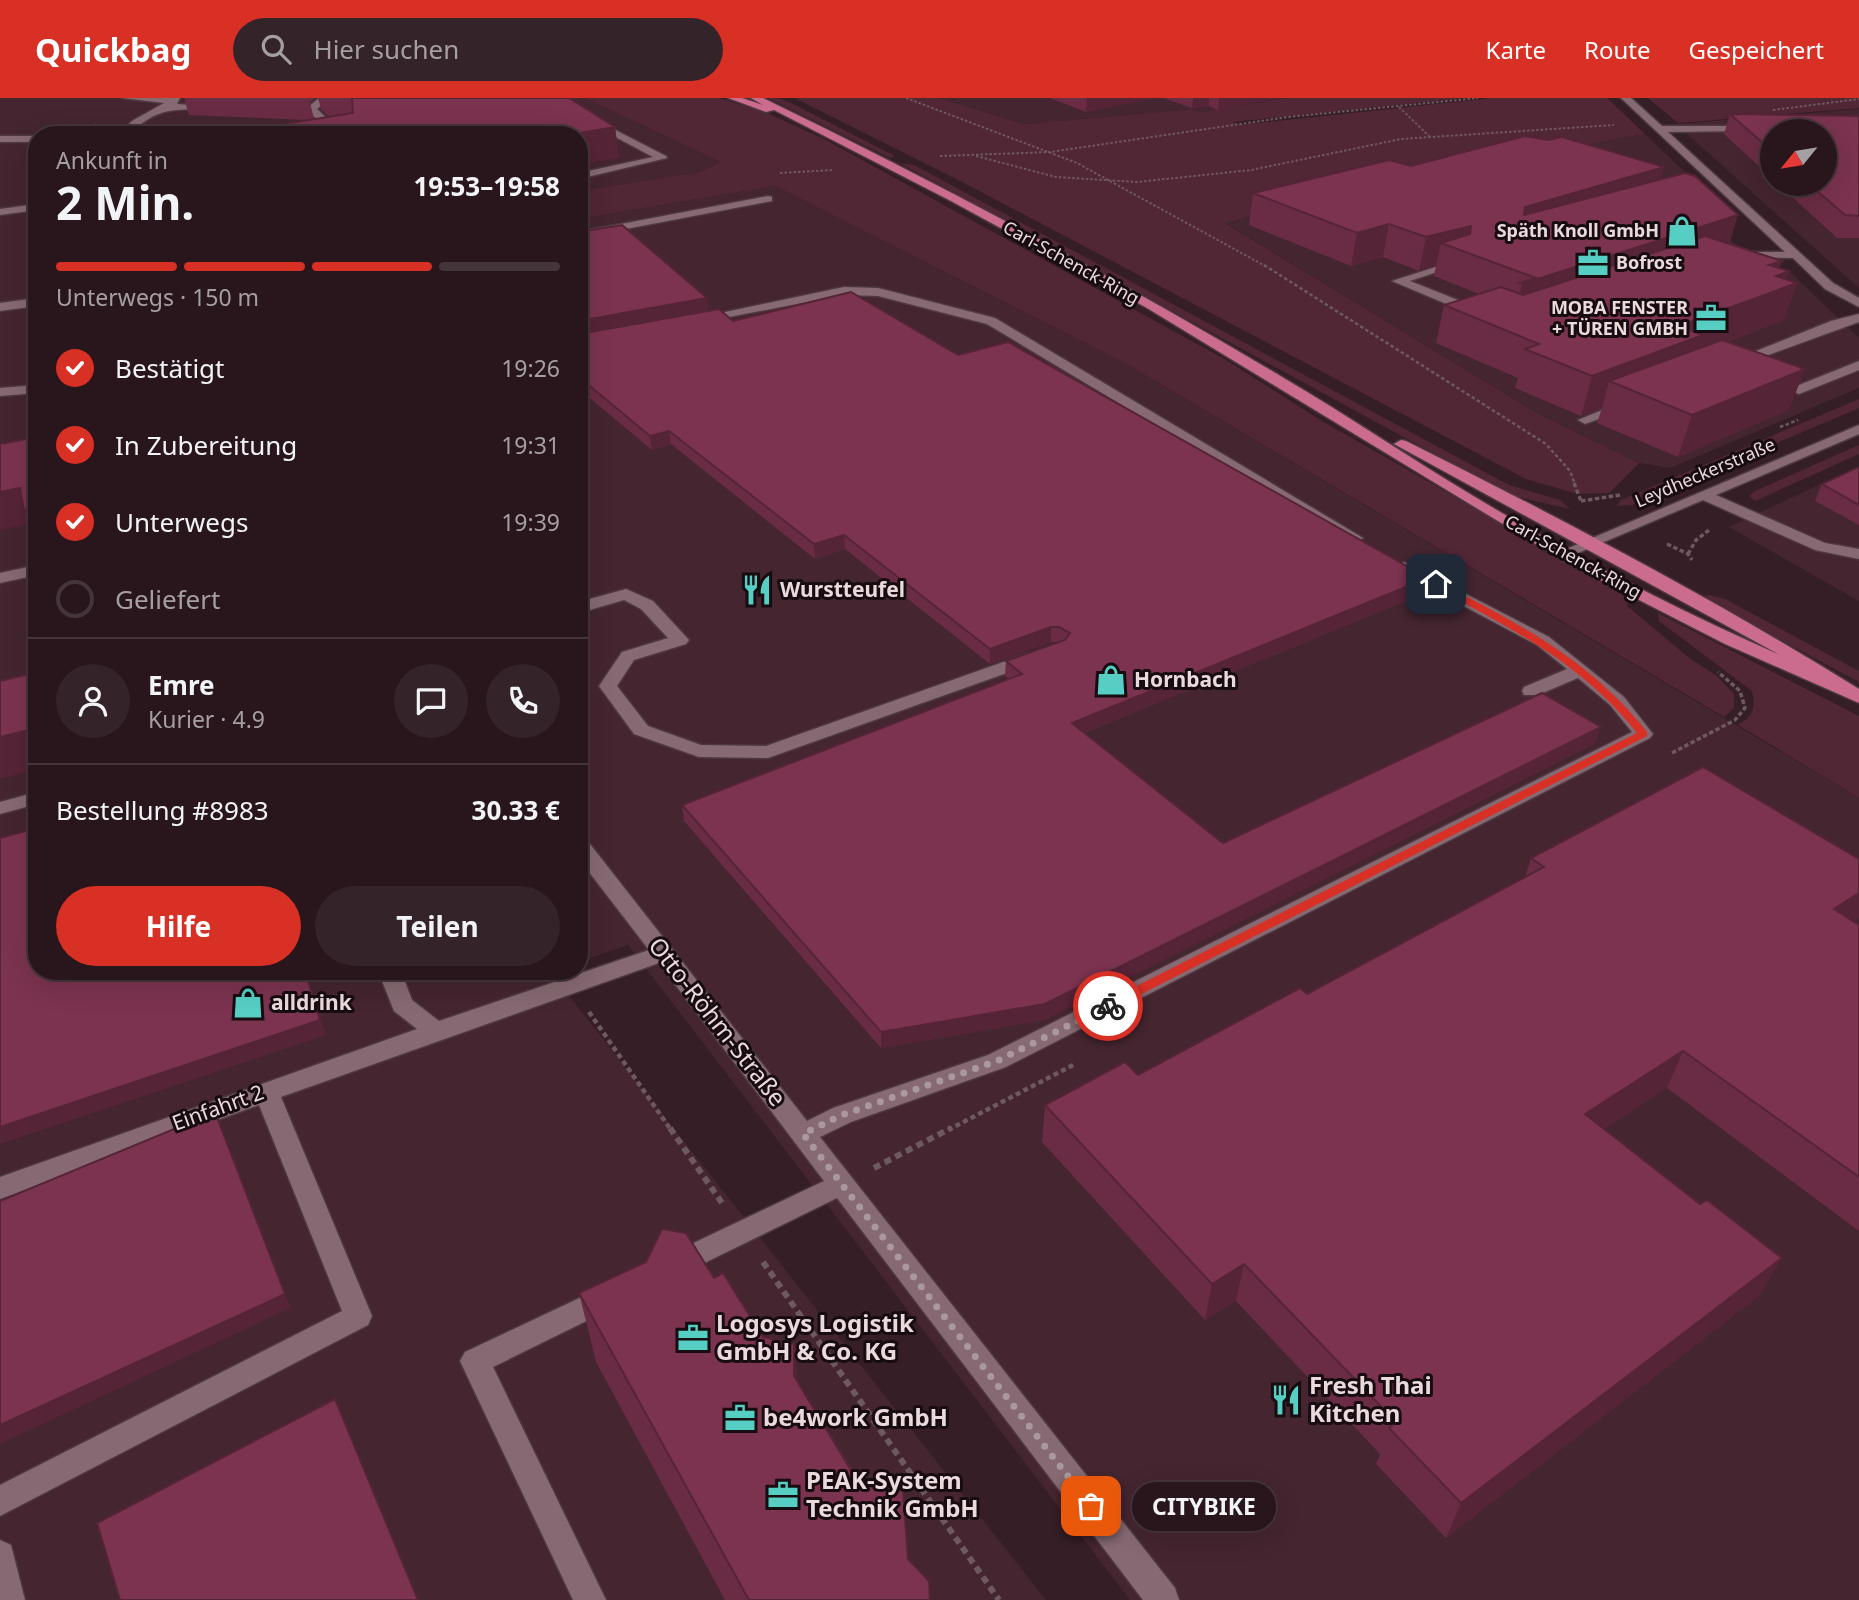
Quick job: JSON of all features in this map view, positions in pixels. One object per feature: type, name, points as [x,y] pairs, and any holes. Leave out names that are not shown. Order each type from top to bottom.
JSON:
[{"type":"main road","name":"Carl-Schenck-Ring","points":[[733,98],[818,127]]},
{"type":"main road","name":"Carl-Schenck-Ring","points":[[757,98],[818,127],[1148,305],[1320,405],[1421,471],[1714,634],[1839,686]]},
{"type":"main road","name":"Carl-Schenck-Ring","points":[[1320,405],[1472,479],[1590,542],[1768,640],[1859,697]]},
{"type":"street","points":[[127,98],[178,99]]},
{"type":"street","points":[[326,98],[311,109],[329,126]]},
{"type":"street","points":[[1626,98],[1834,290],[1859,303]]},
{"type":"street","points":[[132,126],[178,99]]},
{"type":"street","points":[[164,106],[223,107]]},
{"type":"street","points":[[582,116],[662,156],[646,164],[588,174]]},
{"type":"street","points":[[1660,128],[1760,128]]},
{"type":"street","points":[[0,139],[28,139]]},
{"type":"street","points":[[1711,197],[1734,197]]},
{"type":"street","points":[[588,233],[768,199]]},
{"type":"street","points":[[0,212],[28,208]]},
{"type":"street","points":[[1721,257],[1796,255]]},
{"type":"street","points":[[1458,263],[1398,281],[1488,316]]},
{"type":"street","points":[[685,321],[844,291],[877,292],[991,321],[1367,545]]},
{"type":"street","points":[[0,307],[28,303]]},
{"type":"street","points":[[1859,318],[1835,324],[1725,366],[1757,374],[1799,390],[1859,365]]},
{"type":"street","points":[[0,391],[28,389]]},
{"type":"street","points":[[1585,420],[1634,401]]},
{"type":"street","name":"Leydheckerstraße","points":[[1565,553],[1859,429]]},
{"type":"street","points":[[1704,495],[1821,547],[1859,554]]},
{"type":"street","points":[[803,1134],[842,1115],[997,1061],[1643,734],[1617,701],[1543,641],[1391,559]]},
{"type":"street","points":[[0,578],[28,572]]},
{"type":"street","points":[[588,605],[626,594],[647,605],[680,640],[628,656],[608,686],[641,730],[699,751],[768,752],[1045,654]]},
{"type":"street","points":[[1531,691],[1579,671]]},
{"type":"street","points":[[0,808],[28,800]]},
{"type":"street","name":"Otto-Röhm-Straße","points":[[588,856],[1163,1600]]},
{"type":"street","name":"Einfahrt 2","points":[[0,1188],[266,1091],[664,953]]},
{"type":"street","points":[[392,980],[402,1005],[436,1031]]},
{"type":"street","points":[[0,1501],[358,1316],[266,1091]]},
{"type":"street","points":[[590,1600],[475,1361],[842,1184]]},
{"type":"street","points":[[0,1556],[9,1600]]},
{"type":"path","points":[[906,98],[1050,152],[1112,181],[1260,263],[1495,409],[1546,444],[1570,471],[1580,501],[1605,499],[1632,490]]},
{"type":"path","points":[[929,157],[1050,152],[1288,117],[1478,98]]},
{"type":"path","points":[[1399,107],[1431,137]]},
{"type":"path","points":[[973,155],[1024,171],[1112,181],[1204,177],[1283,164],[1365,144],[1431,137],[1624,125]]},
{"type":"path","points":[[1770,431],[1808,415]]},
{"type":"path","points":[[1663,542],[1688,554],[1696,540],[1714,528]]},
{"type":"path","points":[[572,987],[999,1600]]},
{"type":"shaded area","points":[[0,98],[585,98],[720,162],[699,172],[588,190],[588,126],[28,126],[28,980],[557,980],[1046,1600],[0,1600]]},
{"type":"shaded area","points":[[585,98],[719,98],[765,112],[824,139],[1226,360],[1322,421],[1636,600],[1626,605],[1688,657],[1717,676],[1734,694],[1734,708],[1724,717],[1123,362],[775,186],[588,217],[588,190],[699,172],[720,162]]},
{"type":"shaded area","points":[[768,98],[779,98],[793,104],[895,156],[890,158]]},
{"type":"shaded area","points":[[795,98],[939,98],[1025,124],[1193,109],[1203,112],[1285,98],[1465,98],[1233,122],[1239,125],[1492,98],[1607,98],[1645,134],[1374,183],[1225,223],[1537,413],[1639,463],[1609,493],[1577,494],[1526,479],[966,184]]},
{"type":"shaded area","points":[[939,98],[1285,98],[1203,112],[1193,109],[1025,124]]},
{"type":"shaded area","points":[[1648,98],[1859,98],[1859,108],[1678,123]]},
{"type":"shaded area","points":[[1859,109],[1859,288],[1676,124]]},
{"type":"shaded area","points":[[1645,134],[1690,177],[1676,185],[1752,261],[1789,271],[1859,338],[1859,388],[1670,468],[1639,463],[1537,413],[1224,222],[1374,183]]},
{"type":"shaded area","points":[[900,163],[914,165],[1509,485],[1560,500],[1570,509],[1518,497],[1499,489]]},
{"type":"shaded area","points":[[775,186],[1123,362],[1859,798],[1859,1600],[1130,1600],[628,945],[588,959],[588,217]]},
{"type":"shaded area","points":[[1859,399],[1859,408],[1632,505],[1617,506],[1621,500]]},
{"type":"shaded area","points":[[1859,445],[1859,454],[1755,501],[1749,496],[1755,491]]},
{"type":"shaded area","points":[[1859,466],[1859,601],[1729,527]]},
{"type":"shaded area","points":[[1709,595],[1725,599],[1859,671],[1859,682],[1703,598]]},
{"type":"shaded area","points":[[1658,613],[1859,716],[1859,798],[1738,725],[1752,711],[1752,691],[1659,621]]},
{"type":"building","points":[[352,98],[569,98],[615,127],[588,132],[588,126],[271,126],[353,113]]},
{"type":"building","points":[[1730,114],[1859,116],[1859,216],[1845,215],[1823,196],[1838,196],[1838,119],[1760,119],[1760,141]]},
{"type":"building","points":[[1525,136],[1548,140],[1562,137],[1664,167],[1525,207],[1524,215],[1685,173],[1695,176],[1738,215],[1522,284],[1519,283],[1536,278],[1441,243],[1470,234],[1471,226],[1426,237],[1389,224],[1357,233],[1253,193],[1389,160],[1411,166]]},
{"type":"building","points":[[622,225],[707,298],[588,319],[588,231]]},
{"type":"building","points":[[1705,236],[1782,261],[1769,265],[1789,271],[1776,276],[1797,283],[1679,326],[1703,335],[1592,376],[1525,349],[1539,344],[1444,305],[1501,287],[1523,295]]},
{"type":"building","name":"Hornbach","points":[[851,292],[958,355],[1008,342],[1428,578],[1072,723],[1223,843],[1542,693],[1601,727],[1045,1004],[881,1032],[682,805],[1022,674],[1006,661],[1065,640],[1070,633],[1059,627],[1051,627],[990,649],[844,535],[814,544],[669,431],[650,436],[588,384],[588,332],[719,309],[733,321]]},
{"type":"building","points":[[1722,340],[1805,369],[1692,415],[1609,381]]},
{"type":"building","points":[[28,439],[28,509],[24,510],[20,488],[0,492],[0,444]]},
{"type":"building","points":[[1859,467],[1859,505],[1822,484]]},
{"type":"building","points":[[28,674],[28,730],[0,737],[0,681]]},
{"type":"building","points":[[1703,767],[1859,859],[1859,893],[1834,909],[1859,925],[1859,1177],[1683,1051],[1585,1114],[1700,1204],[1707,1200],[1782,1258],[1461,1503],[1389,1428],[1396,1422],[1244,1264],[1212,1284],[1045,1105],[1125,1062],[1138,1075],[1300,988],[1307,994],[1544,867],[1531,858]]},
{"type":"building","points":[[28,830],[28,980],[308,980],[320,1020],[0,1127],[0,838]]},
{"type":"building","points":[[215,1112],[285,1294],[0,1425],[0,1201]]},
{"type":"building","points":[[662,1229],[686,1233],[714,1278],[723,1273],[763,1337],[794,1344],[794,1376],[860,1485],[903,1491],[908,1559],[929,1581],[930,1600],[749,1600],[579,1293],[646,1262]]},
{"type":"building","points":[[335,1399],[418,1600],[120,1600],[97,1523]]},
{"type":"way so far","points":[[1091,1506],[803,1134],[842,1115],[997,1061],[1108,1006]]},
{"type":"place","name":"Späth Knoll GmbH","points":[[1682,231]]},
{"type":"place","name":"Bofrost","points":[[1593,263]]},
{"type":"place","name":"MOBA FENSTER + TÜREN GMBH","points":[[1711,318]]},
{"type":"place","name":"Wurstteufel","points":[[757,590]]},
{"type":"place","name":"Hornbach","points":[[1111,680]]},
{"type":"place","name":"alldrink","points":[[248,1003]]},
{"type":"place","name":"Logosys Logistik GmbH & Co. KG","points":[[693,1338]]},
{"type":"place","name":"Fresh Thai Kitchen","points":[[1286,1400]]},
{"type":"place","name":"be4work GmbH","points":[[740,1418]]},
{"type":"place","name":"PEAK-System Technik GmbH","points":[[783,1495]]},
{"type":"place","name":"CITYBIKE","points":[[1091,1506]]},
{"type":"route","points":[[1108,1006],[1643,734],[1617,701],[1543,641],[1436,584]]}]
